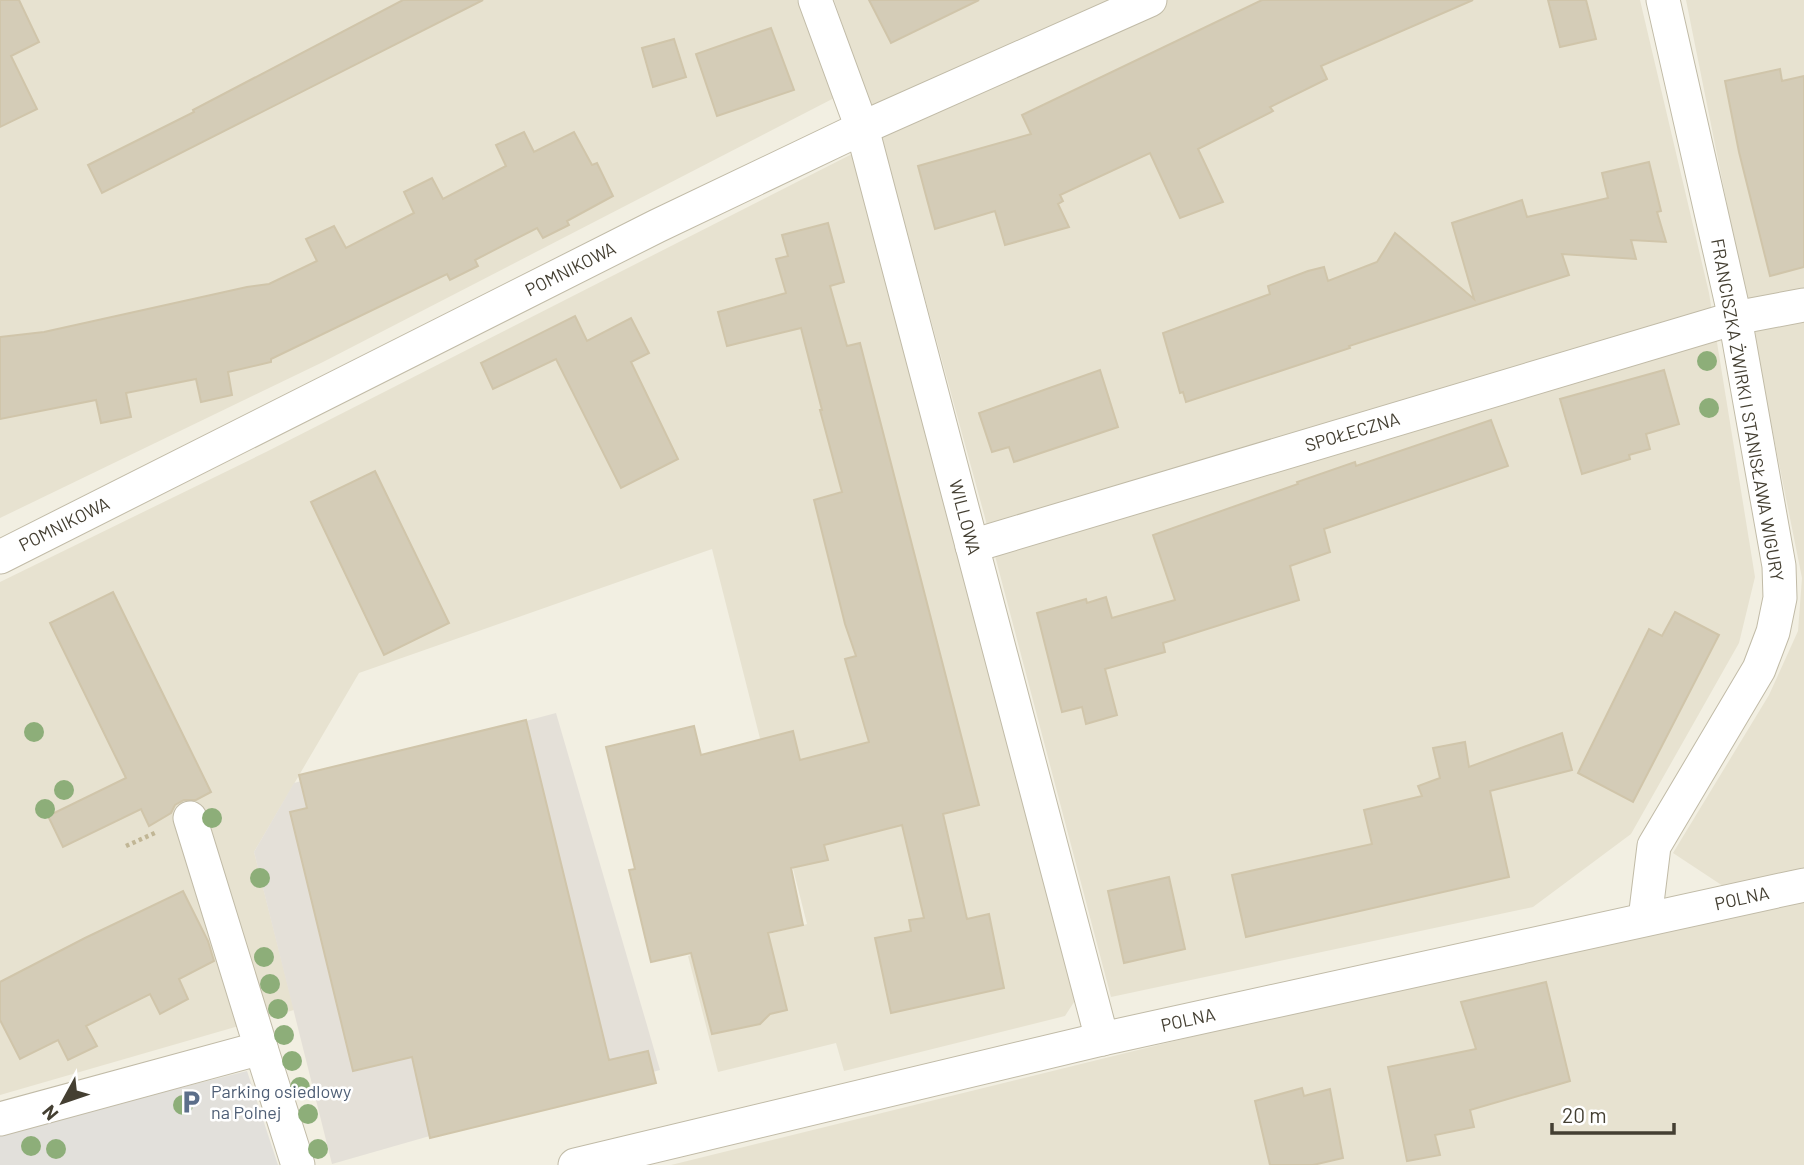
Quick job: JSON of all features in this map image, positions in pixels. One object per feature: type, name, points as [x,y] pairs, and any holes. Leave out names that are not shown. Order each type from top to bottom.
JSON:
[{"type":"street","name":"WILLOWA","points":[[815,0],[862,128],[1102,1039]]},
{"type":"street","name":"POMNIKOWA","points":[[0,557],[645,232],[862,128],[1150,0]]},
{"type":"street","name":"FRANCISZKA ŻWIRKI I STANISŁAWA WIGURY","points":[[1645,919],[1654,846],[1759,669],[1773,632],[1780,598],[1779,566],[1735,318],[1663,0]]},
{"type":"street","name":"SPOŁECZNA","points":[[972,546],[1735,318],[1804,305]]},
{"type":"street","points":[[190,818],[298,1165]]},
{"type":"street","name":"POLNA","points":[[575,1165],[1102,1039],[1804,885]]},
{"type":"street","points":[[0,1119],[261,1048]]},
{"type":"shaded area","points":[[0,0],[797,0],[838,96],[323,362],[0,518]]},
{"type":"shaded area","points":[[834,0],[1640,0],[1709,293],[1755,577],[1739,643],[1631,834],[1533,907],[1111,997],[984,514],[882,141]]},
{"type":"shaded area","points":[[1686,0],[1804,0],[1804,869],[1723,886],[1673,853],[1769,695],[1798,631],[1802,578]]},
{"type":"shaded area","points":[[852,154],[1076,999],[1065,1016],[844,1071],[836,1043],[718,1072],[688,956],[807,924],[712,549],[359,673],[254,852],[294,1010],[0,1095],[0,582],[266,452]]},
{"type":"shaded area","points":[[556,713],[660,1070],[332,1164],[254,852],[294,783]]},
{"type":"shaded area","points":[[1804,900],[1804,1165],[671,1165],[1300,1010]]},
{"type":"shaded area","name":"Parking osiedlowy na Polnej","points":[[247,1071],[278,1165],[0,1165],[0,1133]]},
{"type":"building","points":[[0,0],[19,0],[39,42],[11,56],[37,109],[0,127]]},
{"type":"building","points":[[403,0],[483,0],[102,193],[88,165],[194,112],[193,110]]},
{"type":"building","points":[[869,0],[979,0],[891,43]]},
{"type":"building","points":[[1262,0],[1473,0],[1321,66],[1327,79],[1270,107],[1273,111],[1198,149],[1223,202],[1180,218],[1150,153],[1060,195],[1063,201],[1058,204],[1069,227],[1005,245],[995,211],[935,229],[918,166],[1031,134],[1022,115]]},
{"type":"building","points":[[1548,0],[1586,0],[1596,39],[1560,47]]},
{"type":"building","points":[[771,28],[794,90],[717,116],[696,54]]},
{"type":"building","points":[[674,39],[686,77],[653,87],[642,48]]},
{"type":"building","points":[[1780,69],[1782,81],[1804,76],[1804,267],[1770,276],[1739,152],[1725,81]]},
{"type":"building","points":[[524,132],[534,152],[574,132],[592,165],[597,163],[613,196],[567,221],[569,225],[543,238],[537,228],[475,260],[478,266],[450,280],[447,274],[271,359],[271,362],[228,372],[232,395],[201,402],[196,379],[126,393],[131,417],[101,423],[96,400],[0,419],[0,337],[44,332],[269,284],[317,261],[306,239],[334,226],[346,248],[414,213],[404,192],[432,178],[443,199],[506,166],[496,145]]},
{"type":"building","points":[[1649,162],[1661,211],[1657,212],[1666,242],[1631,240],[1636,259],[1562,254],[1569,275],[1186,402],[1183,392],[1180,393],[1163,333],[1270,294],[1268,286],[1308,271],[1324,267],[1328,281],[1377,262],[1395,233],[1474,299],[1452,223],[1522,200],[1527,217],[1608,198],[1602,173]]},
{"type":"building","points":[[828,223],[844,282],[830,286],[847,346],[860,343],[979,805],[943,814],[967,919],[989,914],[1004,988],[891,1013],[875,938],[911,931],[909,920],[924,918],[902,825],[824,845],[828,860],[791,868],[803,925],[768,933],[787,1010],[770,1014],[760,1024],[712,1034],[691,953],[651,962],[629,870],[635,869],[606,747],[694,726],[701,755],[793,731],[800,760],[869,742],[845,659],[856,656],[845,624],[814,500],[842,492],[801,328],[727,346],[718,312],[786,293],[776,259],[788,256],[782,235]]},
{"type":"building","points":[[575,316],[587,341],[631,318],[649,353],[631,362],[678,459],[621,488],[556,359],[493,389],[481,363]]},
{"type":"building","points":[[1100,370],[1118,427],[1014,462],[1009,447],[992,452],[979,413]]},
{"type":"building","points":[[1664,370],[1679,424],[1646,434],[1650,449],[1629,455],[1630,459],[1582,474],[1560,399]]},
{"type":"building","points":[[1491,420],[1508,466],[1324,529],[1330,552],[1290,566],[1299,600],[1163,643],[1165,652],[1105,669],[1117,715],[1086,724],[1082,707],[1062,712],[1037,613],[1086,599],[1087,603],[1106,597],[1112,618],[1175,600],[1153,535],[1355,462],[1356,466]]},
{"type":"building","points":[[375,471],[449,623],[384,655],[311,502]]},
{"type":"building","points":[[113,592],[211,792],[196,800],[184,800],[175,805],[171,813],[149,826],[141,809],[63,847],[48,816],[126,778],[50,623]]},
{"type":"building","points":[[1675,612],[1719,635],[1633,802],[1578,773],[1649,629],[1662,636]]},
{"type":"building","points":[[526,720],[609,1060],[648,1051],[656,1083],[430,1138],[412,1057],[353,1071],[290,812],[307,808],[299,775]]},
{"type":"building","points":[[1562,733],[1572,770],[1490,791],[1509,877],[1246,937],[1232,875],[1372,844],[1364,810],[1422,796],[1418,786],[1440,778],[1433,748],[1465,742],[1469,767]]},
{"type":"building","points":[[1169,877],[1185,949],[1124,963],[1108,891]]},
{"type":"building","points":[[183,891],[208,941],[214,961],[179,979],[188,999],[160,1014],[150,994],[86,1026],[97,1046],[68,1060],[58,1040],[20,1059],[0,1020],[0,982]]},
{"type":"building","points":[[1546,982],[1570,1081],[1470,1110],[1474,1127],[1435,1135],[1440,1155],[1407,1161],[1388,1067],[1476,1049],[1461,1002]]},
{"type":"building","points":[[1302,1088],[1304,1096],[1330,1089],[1343,1158],[1313,1165],[1270,1165],[1255,1101]]},
{"type":"place","name":"Parking osiedlowy na Polnej","points":[[191,1102]]}]
